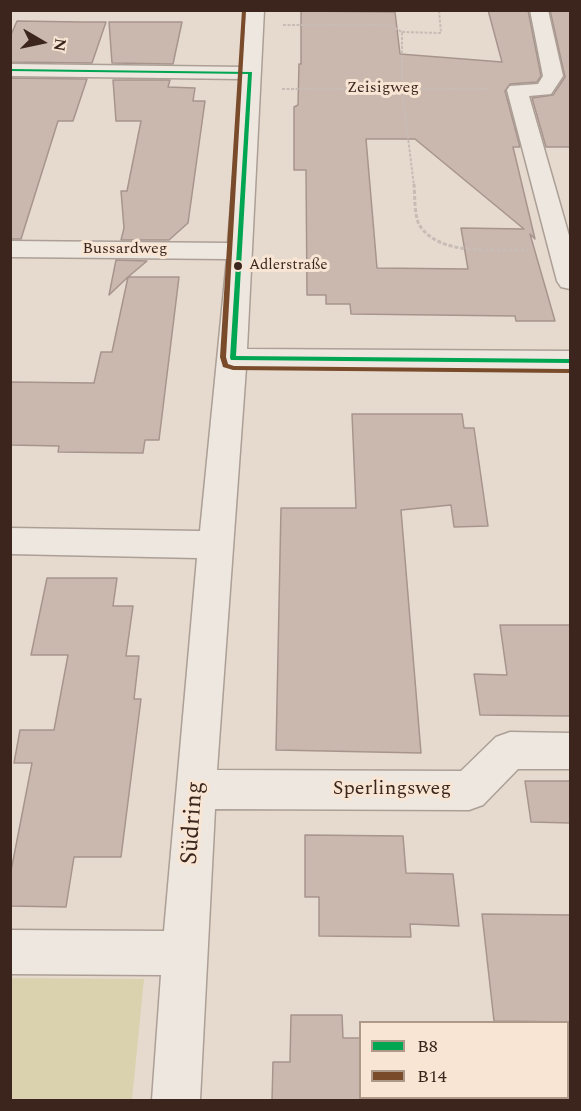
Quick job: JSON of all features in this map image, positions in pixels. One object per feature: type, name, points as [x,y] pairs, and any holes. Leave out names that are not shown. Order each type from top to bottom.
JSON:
[{"type":"street","points":[[539,10],[553,76],[544,90],[517,90],[570,281]]},
{"type":"street","name":"Südring","points":[[176,1101],[183,953],[232,358],[254,18]]},
{"type":"street","points":[[10,70],[249,81]]},
{"type":"street","name":"Bussardweg","points":[[10,249],[239,251]]},
{"type":"street","points":[[232,358],[570,361]]},
{"type":"street","points":[[10,541],[215,545]]},
{"type":"street","name":"Sperlingsweg","points":[[196,789],[469,791],[510,750],[570,751]]},
{"type":"street","points":[[10,952],[183,953]]},
{"type":"path","points":[[254,18],[390,25],[402,32],[441,33],[439,10]]},
{"type":"path","points":[[402,32],[402,89],[419,225],[433,239],[455,247],[561,251]]},
{"type":"path","name":"Zeisigweg","points":[[249,81],[402,89],[517,90]]},
{"type":"shaded area","points":[[11,978],[144,979],[132,1100],[11,1100]]},
{"type":"building","points":[[488,10],[528,10],[541,76],[537,82],[510,84],[505,91],[520,147],[513,147],[535,239],[530,234],[555,321],[516,321],[515,316],[351,314],[350,304],[326,304],[326,295],[307,295],[306,170],[294,170],[294,107],[298,105],[299,64],[301,64],[301,11],[395,12],[400,54],[502,62]],"holes":[[[366,139],[415,139],[524,229],[461,228],[468,269],[377,268]]]},
{"type":"building","points":[[550,10],[570,10],[570,147],[546,147],[532,98],[553,95],[565,77]]},
{"type":"building","points":[[17,21],[106,22],[92,63],[10,62],[10,37]]},
{"type":"building","points":[[109,22],[182,22],[173,64],[112,63]]},
{"type":"building","points":[[10,78],[87,79],[73,121],[58,121],[21,239],[10,239]]},
{"type":"building","points":[[113,80],[170,80],[168,87],[195,88],[193,101],[205,101],[188,223],[169,240],[121,240],[124,228],[121,191],[127,191],[141,121],[116,121]]},
{"type":"building","points":[[116,260],[147,261],[109,295]]},
{"type":"building","points":[[128,277],[179,277],[159,440],[145,440],[143,453],[58,452],[59,446],[10,445],[10,382],[94,383],[101,352],[112,352]]},
{"type":"building","points":[[352,414],[462,414],[464,428],[474,428],[488,526],[454,527],[451,505],[401,510],[421,753],[276,750],[281,508],[356,508]]},
{"type":"building","points":[[47,578],[117,578],[113,606],[133,606],[126,656],[139,656],[134,699],[141,699],[121,857],[74,857],[66,907],[10,906],[10,876],[32,763],[14,763],[20,730],[54,730],[68,655],[31,655]]},
{"type":"building","points":[[500,625],[570,625],[570,716],[480,715],[474,674],[507,675]]},
{"type":"building","points":[[525,781],[570,781],[570,823],[531,822]]},
{"type":"building","points":[[305,835],[403,836],[406,873],[453,874],[459,926],[410,924],[411,937],[319,936],[319,897],[305,897]]},
{"type":"building","points":[[482,914],[570,915],[570,1022],[494,1021]]},
{"type":"building","points":[[291,1015],[342,1015],[343,1038],[359,1038],[360,1101],[272,1101],[273,1062],[290,1062]]},
{"type":"transit line","name":"B14","points":[[244,10],[223,357],[225,365],[233,368],[570,371]]},
{"type":"transit line","name":"B8","points":[[10,70],[250,73],[233,358],[570,361]]},
{"type":"place","name":"Adlerstraße","points":[[238,266]]}]
